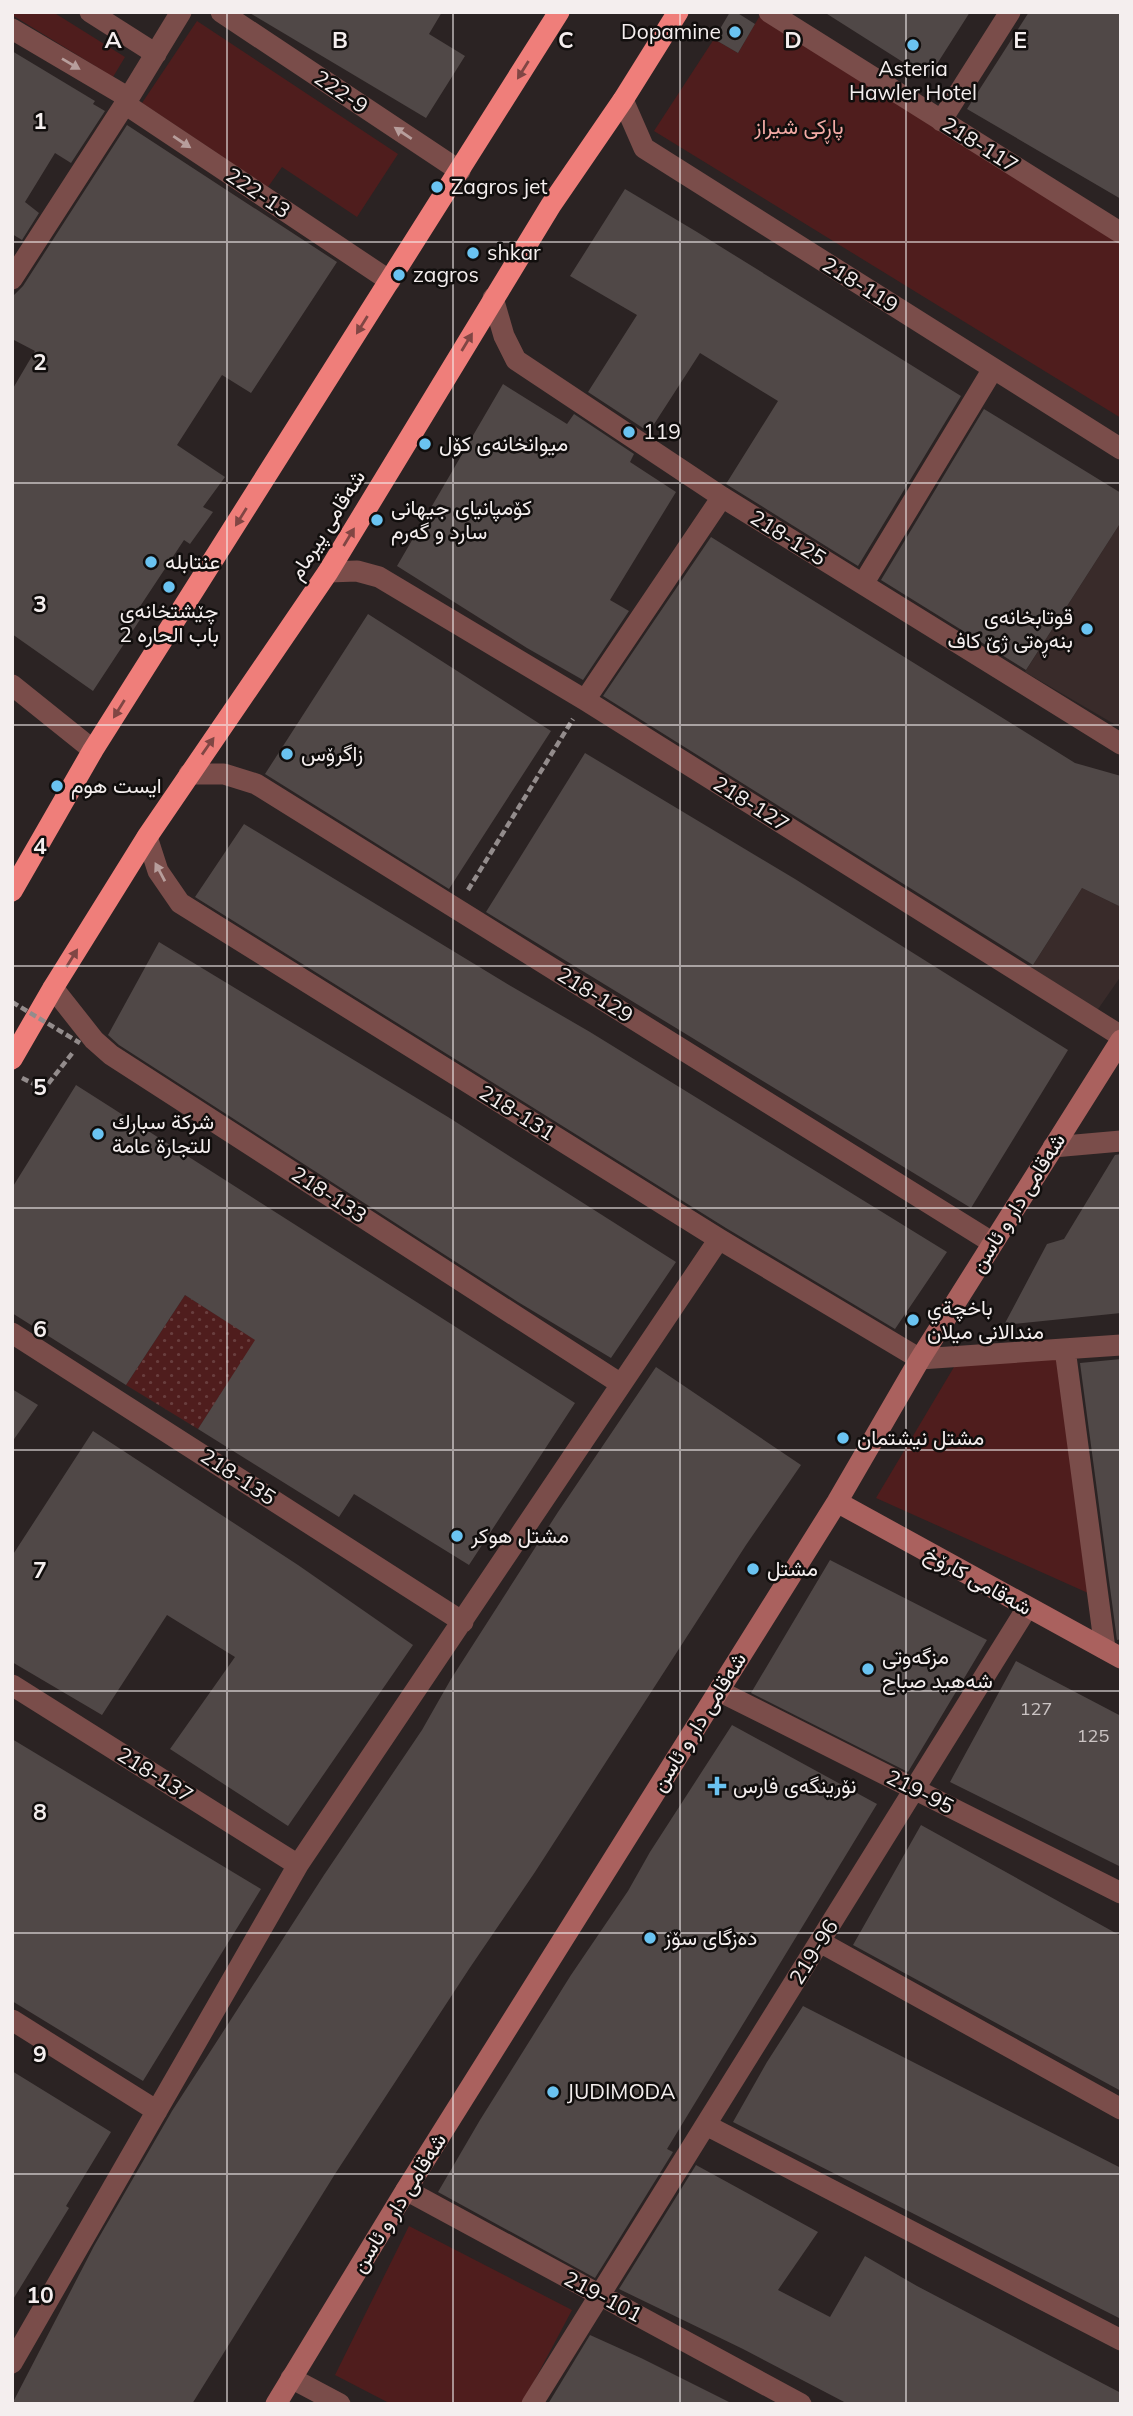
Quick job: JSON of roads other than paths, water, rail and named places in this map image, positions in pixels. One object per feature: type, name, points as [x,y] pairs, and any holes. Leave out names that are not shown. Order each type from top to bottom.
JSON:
[{"type":"highway","points":[[12,891],[93,750],[559,12]]},
{"type":"highway","name":"شەقامی پیرمام","points":[[12,1059],[147,837],[328,572],[551,205],[623,100],[678,12]]},
{"type":"street","points":[[90,12],[156,54]]},
{"type":"street","points":[[12,279],[127,102],[181,12]]},
{"type":"street","name":"222-9","points":[[221,12],[460,171]]},
{"type":"street","name":"218-117","points":[[769,12],[1121,233]]},
{"type":"street","points":[[941,121],[1010,12]]},
{"type":"street","name":"222-13","points":[[12,29],[127,102],[390,281]]},
{"type":"street","name":"218-119","points":[[623,100],[644,148],[1121,449]]},
{"type":"street","name":"218-125","points":[[493,298],[504,336],[516,360],[722,497],[1121,744]]},
{"type":"street","points":[[863,584],[993,369]]},
{"type":"street","points":[[585,700],[722,497]]},
{"type":"street","name":"218-127","points":[[328,572],[357,570],[379,576],[585,700],[1121,1038]]},
{"type":"street","points":[[12,685],[93,750]]},
{"type":"street","name":"218-129","points":[[189,774],[224,774],[256,784],[993,1243]]},
{"type":"street","name":"218-131","points":[[147,837],[158,871],[180,903],[719,1239],[920,1359]]},
{"type":"street","name":"218-133","points":[[53,988],[94,1040],[111,1055],[621,1384]]},
{"type":"street","name":"شەقامی دار و ئاسن","points":[[276,2404],[406,2190],[837,1502],[920,1359],[1121,1038]]},
{"type":"street","points":[[1053,1147],[1121,1141]]},
{"type":"street","points":[[14,2356],[298,1865],[719,1239]]},
{"type":"street","name":"218-135","points":[[12,1333],[463,1622]]},
{"type":"street","points":[[920,1359],[1121,1345]]},
{"type":"street","points":[[1065,1349],[1113,1654]]},
{"type":"street","name":"شەقامی کارۆخ","points":[[837,1502],[1113,1654]]},
{"type":"street","name":"219-96","points":[[532,2404],[1027,1608]]},
{"type":"street","name":"218-137","points":[[12,1685],[298,1865]]},
{"type":"street","name":"219-95","points":[[719,1691],[1121,1893]]},
{"type":"street","points":[[820,1942],[1121,2109]]},
{"type":"street","points":[[12,2020],[156,2111]]},
{"type":"street","points":[[706,2125],[1121,2340]]},
{"type":"street","name":"219-101","points":[[406,2190],[801,2404]]},
{"type":"street","points":[[292,2378],[340,2404]]},
{"type":"place","name":"Dopamine","points":[[735,32]]},
{"type":"place","name":"Asteria Hawler Hotel","points":[[913,45]]},
{"type":"place","name":"Zagros jet","points":[[437,187]]},
{"type":"place","name":"shkar","points":[[473,253]]},
{"type":"place","name":"zagros","points":[[399,275]]},
{"type":"place","name":"119","points":[[629,432]]},
{"type":"place","name":"میوانخانەی کۆل","points":[[425,444]]},
{"type":"place","name":"کۆمپانیای جیهانی سارد و گەرم","points":[[377,520]]},
{"type":"place","name":"عنتابله","points":[[151,562]]},
{"type":"place","name":"چێشتخانەی باب الحارە 2","points":[[169,587]]},
{"type":"place","name":"قوتابخانەی بنەڕەتی ژێ کاف","points":[[1087,629]]},
{"type":"place","name":"زاگرۆس","points":[[287,754]]},
{"type":"place","name":"ايست هوم","points":[[57,786]]},
{"type":"place","name":"شركة سبارك للتجارة عامة","points":[[98,1134]]},
{"type":"place","name":"باخچةي مندالانى ميلان","points":[[913,1320]]},
{"type":"place","name":"مشتل نيشتمان","points":[[843,1438]]},
{"type":"place","name":"مشتل هوكر","points":[[457,1536]]},
{"type":"place","name":"مشتل","points":[[753,1569]]},
{"type":"place","name":"مزگه‌وتی شه‌هید صباح","points":[[868,1669]]},
{"type":"place","name":"نۆرینگەی فارس","points":[[717,1786]]},
{"type":"place","name":"دەزگای سۆز","points":[[650,1938]]},
{"type":"place","name":"JUDIMODA","points":[[553,2092]]},
{"type":"park label","name":"پاڕکی شیراز","points":[[799,127]]}]
